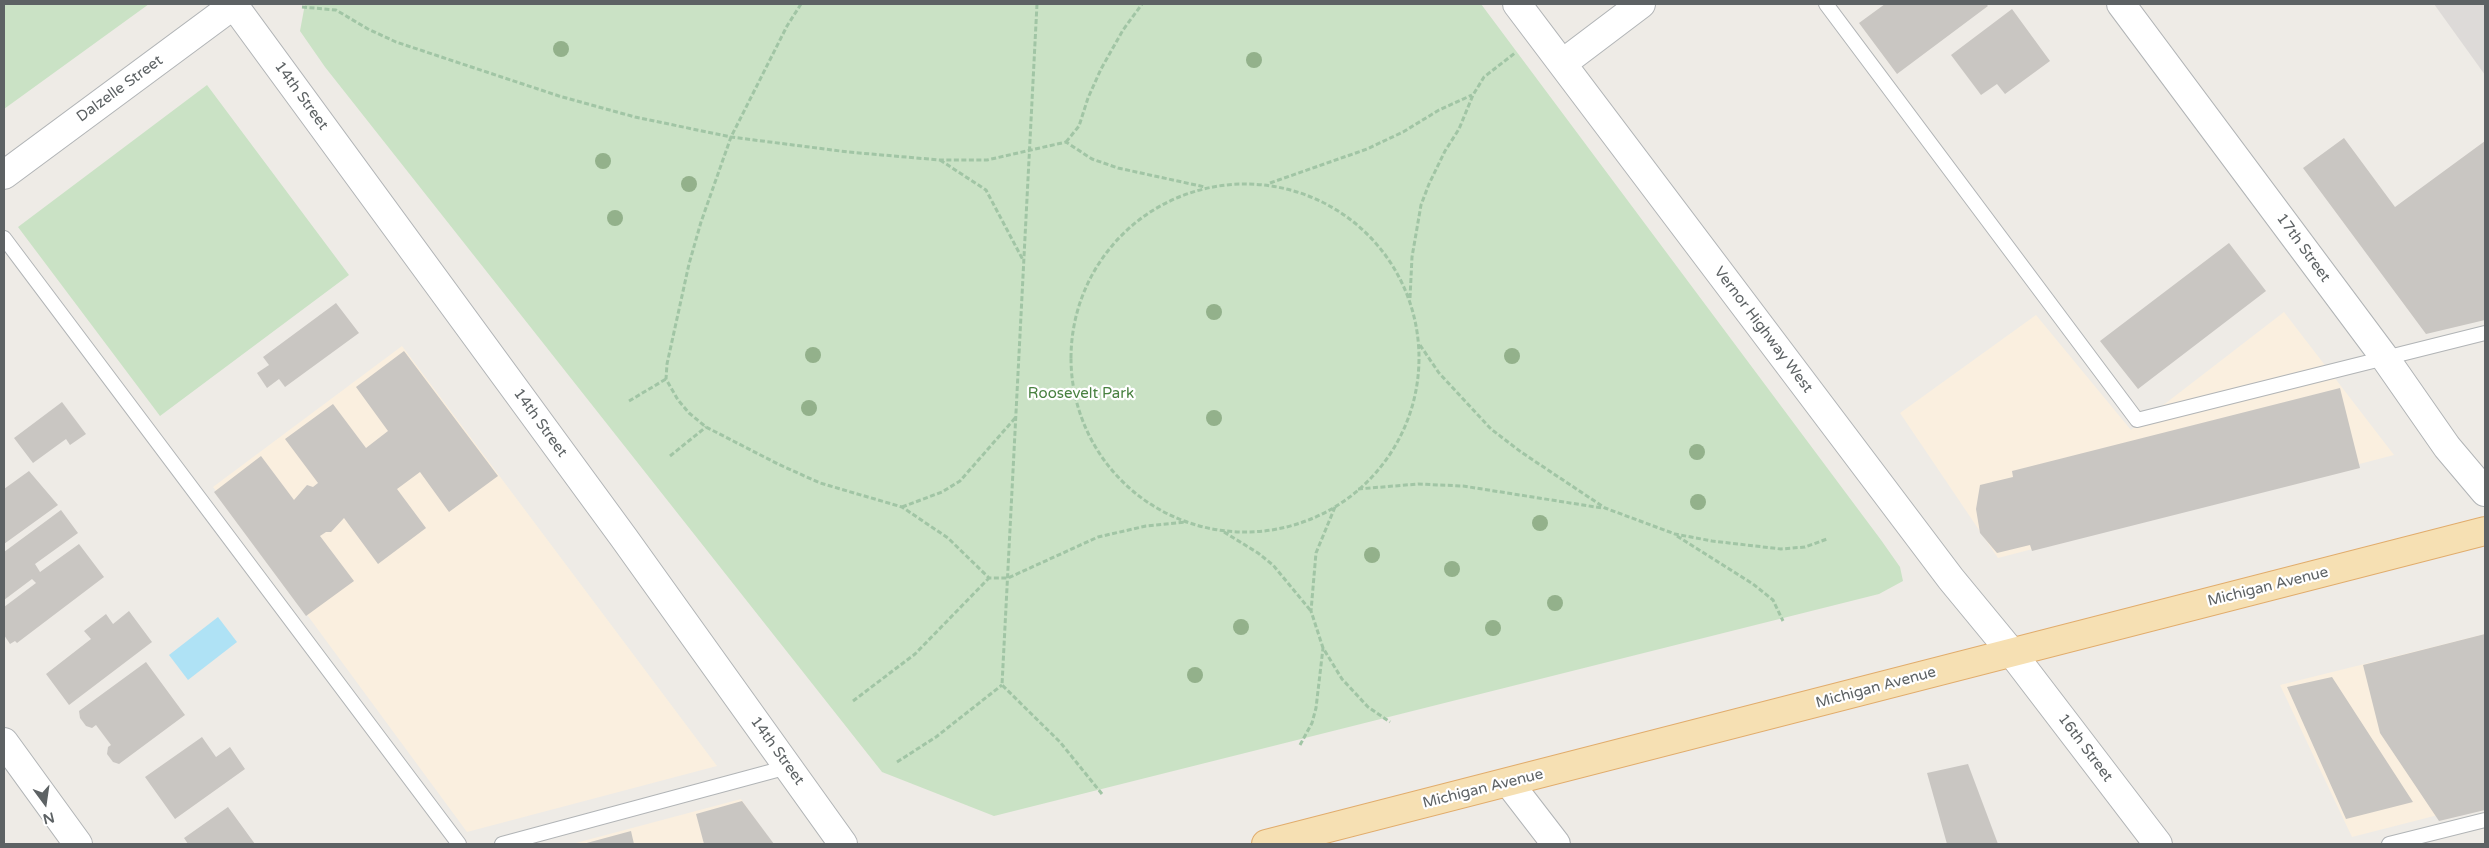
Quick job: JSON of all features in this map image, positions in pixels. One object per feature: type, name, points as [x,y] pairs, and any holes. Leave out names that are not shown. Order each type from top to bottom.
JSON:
[{"type":"main road","name":"Michigan Avenue","points":[[1266,844],[2485,531]]},
{"type":"street","name":"Dalzelle Street","points":[[4,175],[234,4]]},
{"type":"street","name":"14th Street","points":[[234,4],[844,844]]},
{"type":"street","name":"Vernor Highway West","points":[[1517,4],[1951,579],[2012,653]]},
{"type":"street","points":[[1563,63],[1641,4]]},
{"type":"street","name":"17th Street","points":[[2121,4],[2385,358],[2447,447],[2485,492]]},
{"type":"street","name":"16th Street","points":[[2012,653],[2158,844]]},
{"type":"street","points":[[4,742],[78,844]]},
{"type":"street","points":[[1509,783],[1556,844]]},
{"type":"lane","points":[[1826,4],[2137,420],[2485,333]]},
{"type":"lane","points":[[4,238],[459,844]]},
{"type":"lane","points":[[502,844],[788,767]]},
{"type":"lane","points":[[2389,844],[2485,820]]},
{"type":"path","points":[[801,4],[786,26],[731,137],[719,166],[689,264],[667,364],[666,379],[678,400],[688,413],[706,427],[820,483],[902,507],[948,538],[989,578],[1008,578],[1098,537],[1146,526],[1188,522]]},
{"type":"path","points":[[897,762],[936,737],[1002,684],[1037,4]]},
{"type":"path","points":[[302,7],[336,10],[368,29],[396,42],[550,93],[635,117],[731,137],[848,152],[940,160],[987,160],[1066,142],[1079,126],[1088,98],[1110,54],[1142,4]]},
{"type":"path","points":[[1410,299],[1412,257],[1422,205],[1429,184],[1459,129],[1473,95],[1484,77],[1516,52]]},
{"type":"path","points":[[1066,142],[1092,159],[1118,168],[1206,188],[1269,184],[1366,149],[1403,132],[1439,110],[1473,95]]},
{"type":"path","points":[[940,160],[986,190],[1024,261]]},
{"type":"path","points":[[1206,188],[1154,209],[1111,246],[1082,294],[1070,349],[1076,404],[1100,455],[1138,496],[1188,522],[1222,530],[1261,532],[1299,523],[1335,507],[1369,480],[1398,442],[1416,394],[1420,344],[1410,299],[1388,257],[1357,223],[1317,198],[1269,184]]},
{"type":"path","points":[[1420,344],[1439,374],[1492,429],[1521,452],[1605,508]]},
{"type":"path","points":[[629,401],[666,379]]},
{"type":"path","points":[[902,507],[921,502],[960,481],[1016,418]]},
{"type":"path","points":[[670,456],[706,427]]},
{"type":"path","points":[[1358,490],[1418,484],[1463,486],[1605,508],[1674,534],[1712,541],[1781,549],[1805,547],[1827,539]]},
{"type":"path","points":[[1311,611],[1316,554],[1335,507]]},
{"type":"path","points":[[1222,530],[1258,552],[1273,565],[1311,611],[1323,648],[1354,694],[1390,722]]},
{"type":"path","points":[[1674,534],[1773,600],[1783,621]]},
{"type":"path","points":[[853,701],[915,654],[989,578]]},
{"type":"path","points":[[1300,745],[1312,723],[1316,708],[1323,648]]},
{"type":"path","points":[[1002,684],[1060,742],[1102,794]]},
{"type":"shaded area","points":[[2434,4],[2485,4],[2485,75]]},
{"type":"shaded area","points":[[2284,312],[2394,455],[1998,558],[1900,413],[2036,315],[2131,430]]},
{"type":"shaded area","points":[[402,346],[717,766],[467,832],[213,487]]},
{"type":"shaded area","points":[[2485,634],[2485,803],[2352,837],[2280,685]]},
{"type":"shaded area","points":[[741,799],[773,844],[572,844]]},
{"type":"green space","points":[[4,4],[149,4],[4,109]]},
{"type":"green space","name":"Roosevelt Park","points":[[305,4],[1481,4],[1881,540],[1900,567],[1903,581],[1879,594],[994,816],[882,772],[325,67],[300,31]]},
{"type":"green space","points":[[207,85],[349,275],[160,416],[18,227]]},
{"type":"water","points":[[218,617],[237,642],[188,680],[169,655]]},
{"type":"building","points":[[1885,4],[1986,4],[1988,6],[1897,74],[1859,23]]},
{"type":"building","points":[[2012,9],[2050,61],[2005,94],[1997,84],[1981,95],[1951,55]]},
{"type":"building","points":[[2344,138],[2395,207],[2485,141],[2485,320],[2426,334],[2303,168]]},
{"type":"building","points":[[2229,243],[2266,291],[2138,389],[2100,341]]},
{"type":"building","points":[[336,303],[359,333],[285,387],[279,379],[267,388],[257,373],[269,365],[263,357]]},
{"type":"building","points":[[404,351],[498,476],[449,512],[420,472],[397,489],[426,528],[378,564],[344,518],[331,532],[326,532],[320,536],[354,581],[306,616],[214,492],[261,456],[294,500],[307,485],[313,487],[318,483],[285,439],[333,404],[366,448],[388,431],[356,387]]},
{"type":"building","points":[[2340,388],[2360,468],[2032,551],[2030,545],[1997,553],[1980,533],[1976,509],[1980,485],[2013,477],[2012,471]]},
{"type":"building","points":[[62,402],[86,434],[70,445],[66,439],[33,463],[14,438]]},
{"type":"building","points":[[29,471],[58,505],[4,544],[4,489]]},
{"type":"building","points":[[61,510],[78,533],[35,564],[40,572],[79,544],[104,577],[17,643],[15,641],[10,644],[4,635],[4,607],[36,583],[32,579],[4,600],[4,552]]},
{"type":"building","points":[[129,611],[152,642],[69,705],[46,674],[91,639],[84,631],[106,614],[113,624]]},
{"type":"building","points":[[2485,634],[2485,810],[2439,821],[2380,733],[2363,665]]},
{"type":"building","points":[[146,662],[185,715],[119,764],[113,762],[107,754],[108,747],[111,745],[96,725],[92,728],[86,726],[80,718],[79,711]]},
{"type":"building","points":[[2332,677],[2413,802],[2346,819],[2287,687]]},
{"type":"building","points":[[202,737],[216,757],[230,747],[245,769],[175,819],[145,777]]},
{"type":"building","points":[[1968,764],[1998,844],[1947,844],[1927,773]]},
{"type":"building","points":[[742,801],[774,844],[704,844],[696,814]]},
{"type":"building","points":[[228,807],[255,844],[188,844],[184,838]]},
{"type":"building","points":[[631,831],[634,844],[583,844]]}]
